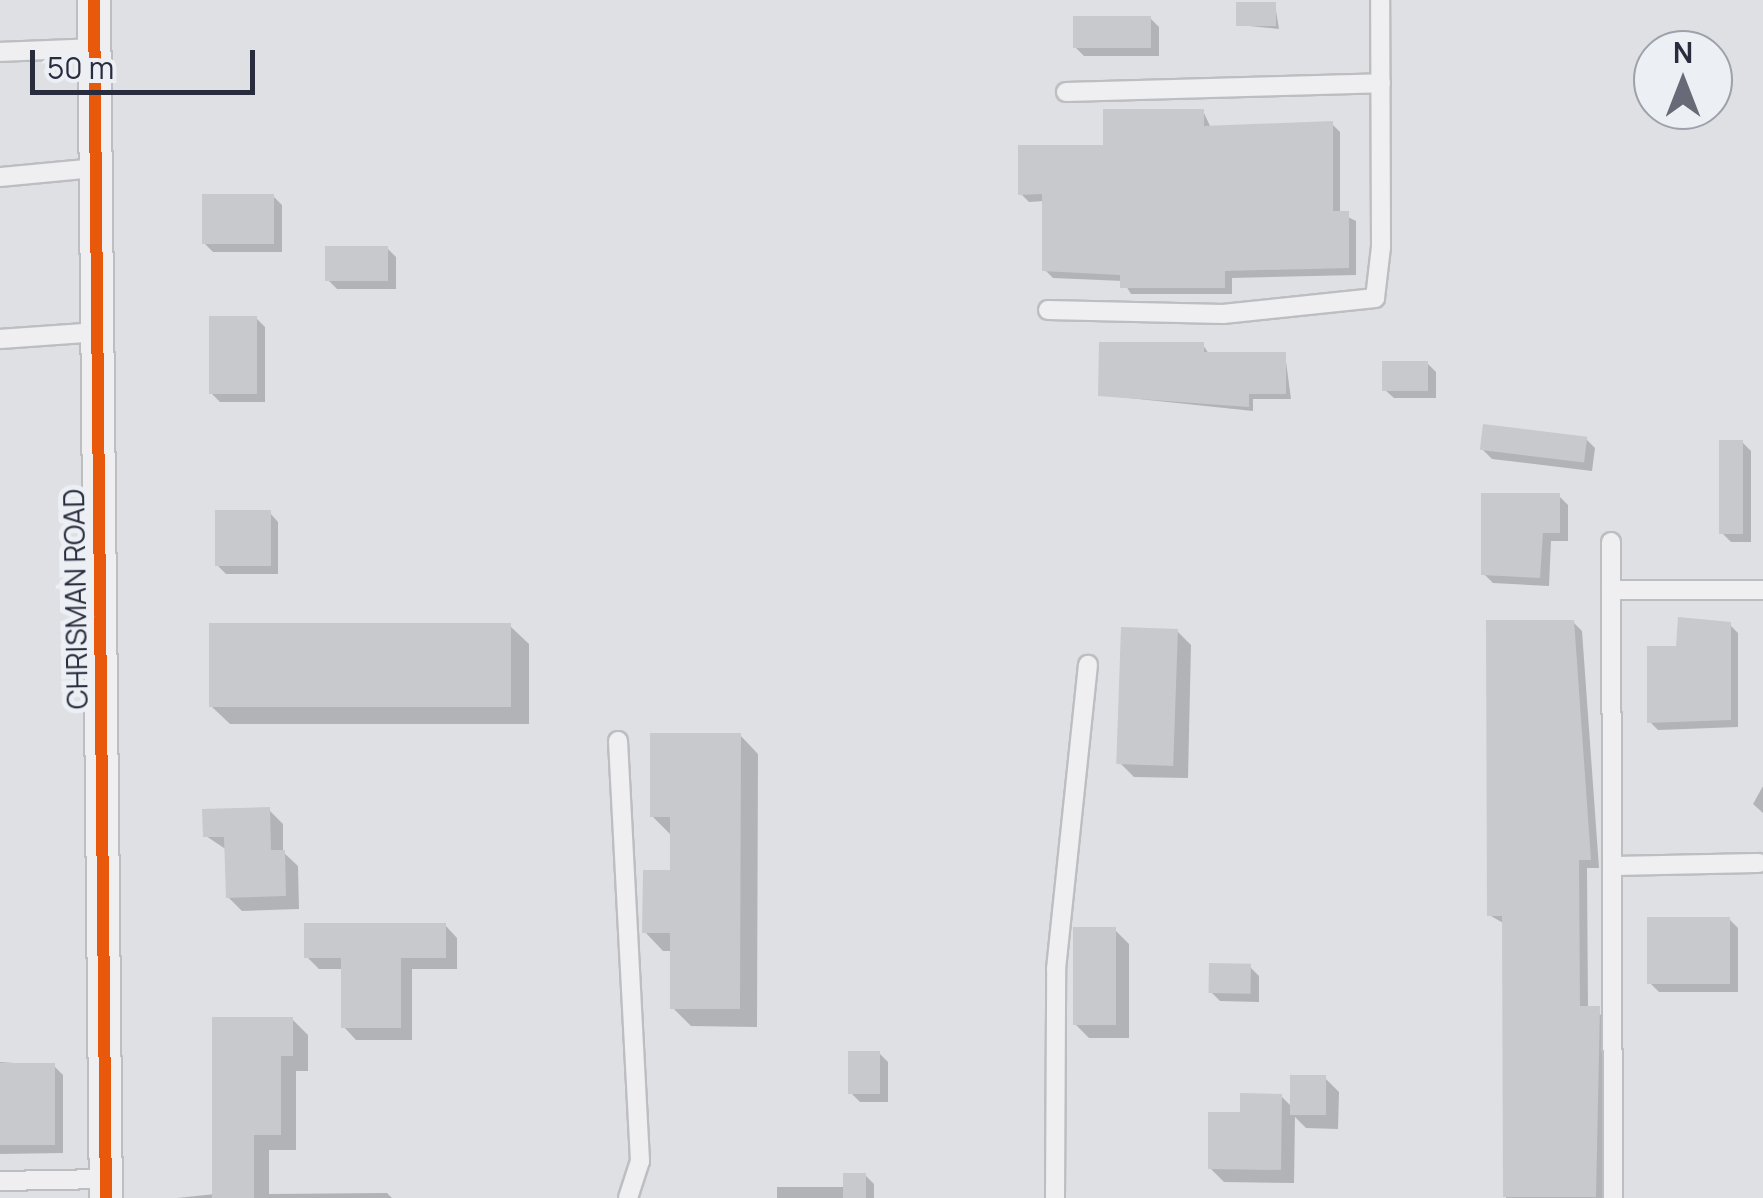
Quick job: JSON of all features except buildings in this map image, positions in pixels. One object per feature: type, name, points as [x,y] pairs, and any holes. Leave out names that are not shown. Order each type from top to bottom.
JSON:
[{"type":"street","name":"CHRISMAN ROAD","points":[[94,0],[106,1188]]},
{"type":"lane","points":[[1048,310],[1223,314],[1375,298],[1381,247],[1380,0]]},
{"type":"lane","points":[[0,52],[94,48]]},
{"type":"lane","points":[[1066,92],[1381,83]]},
{"type":"lane","points":[[0,177],[96,168]]},
{"type":"lane","points":[[0,339],[97,332]]},
{"type":"lane","points":[[1611,542],[1613,1198]]},
{"type":"lane","points":[[1611,590],[1763,590]]},
{"type":"lane","points":[[1055,1198],[1056,970],[1088,665]]},
{"type":"lane","points":[[618,741],[640,1161],[628,1198]]},
{"type":"lane","points":[[1612,866],[1759,862]]},
{"type":"lane","points":[[0,1181],[106,1188]]},
{"type":"cycle path","points":[[94,0],[106,1198]]}]
